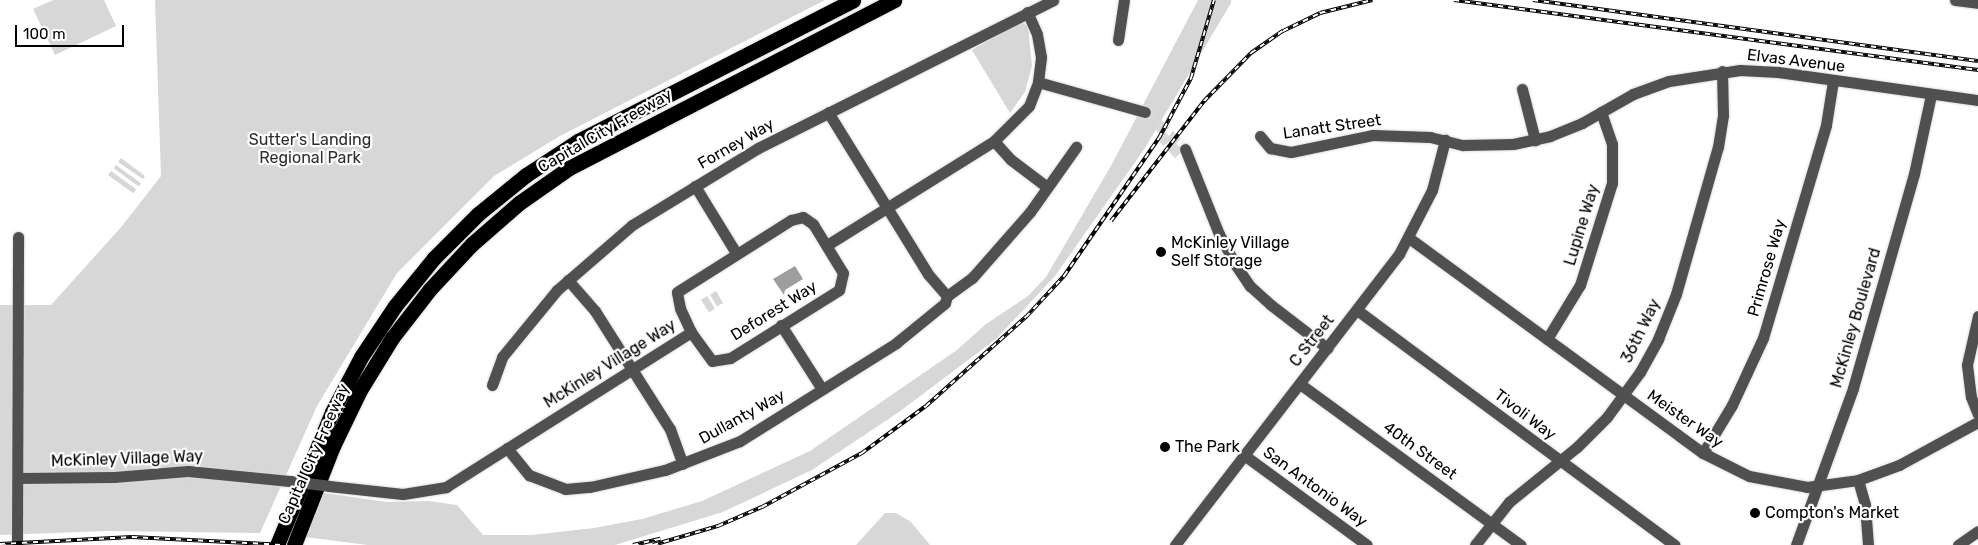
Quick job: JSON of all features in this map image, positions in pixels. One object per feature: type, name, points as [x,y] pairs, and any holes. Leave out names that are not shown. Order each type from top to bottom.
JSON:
[{"type":"highway","name":"Capital City Freeway","points":[[277,545],[332,412],[361,357],[395,306],[434,258],[478,214],[526,175],[578,141],[853,0]]},
{"type":"highway","name":"Capital City Freeway","points":[[294,545],[333,446],[360,390],[398,331],[430,289],[472,244],[519,203],[569,168],[894,0]]},
{"type":"street","name":"Forney Way","points":[[492,385],[502,357],[568,280],[632,225],[758,148],[1053,0]]},
{"type":"street","points":[[1118,40],[1124,0]]},
{"type":"street","points":[[1955,0],[1978,3]]},
{"type":"street","points":[[827,245],[994,141],[1029,106],[1038,82],[1039,42],[1027,12]]},
{"type":"street","name":"Elvas Avenue","points":[[1445,140],[1491,146],[1534,140],[1582,123],[1651,87],[1722,71],[1778,72],[1978,100]]},
{"type":"street","name":"36th Way","points":[[1476,545],[1491,523],[1528,485],[1590,435],[1624,395],[1658,339],[1676,294],[1718,147],[1723,115],[1722,71]]},
{"type":"street","name":"Primrose Way","points":[[1703,453],[1741,389],[1766,330],[1826,125],[1833,81]]},
{"type":"street","points":[[1038,82],[1115,103],[1143,116]]},
{"type":"street","points":[[1522,89],[1534,140]]},
{"type":"street","name":"McKinley Boulevard","points":[[1796,545],[1853,388],[1914,174],[1932,94]]},
{"type":"street","points":[[828,112],[928,274],[947,296]]},
{"type":"street","name":"Lupine Way","points":[[1546,339],[1580,285],[1612,183],[1612,144],[1601,112]]},
{"type":"street","name":"Lanatt Street","points":[[1260,136],[1270,148],[1285,152],[1373,135],[1414,136],[1445,140]]},
{"type":"street","name":"C Street","points":[[1181,543],[1244,455],[1357,310],[1409,238],[1432,190],[1445,140]]},
{"type":"street","points":[[994,141],[1010,159],[1047,187]]},
{"type":"street","name":"Dullanty Way","points":[[507,448],[529,475],[565,489],[590,487],[683,464],[740,441],[896,343],[945,303],[947,296],[972,278],[1047,187],[1076,147]]},
{"type":"street","points":[[1182,152],[1194,171],[1219,234],[1250,286],[1327,348]]},
{"type":"street","points":[[695,186],[736,253]]},
{"type":"street","name":"McKinley Village Way","points":[[19,478],[114,477],[188,471],[404,494],[426,492],[457,482],[507,448],[691,332],[680,308],[677,292],[736,253],[791,220],[803,217],[813,224],[827,245]]},
{"type":"street","points":[[17,545],[19,478],[18,237]]},
{"type":"street","name":"Meister Way","points":[[1409,238],[1703,453],[1737,472],[1762,480],[1817,486],[1858,480],[1899,465],[1978,422]]},
{"type":"street","name":"Deforest Way","points":[[691,332],[706,356],[712,361],[722,361],[839,290],[843,283],[843,273],[827,245]]},
{"type":"street","points":[[568,280],[595,311],[670,429],[683,464]]},
{"type":"street","name":"Tivoli Way","points":[[1357,310],[1675,545]]},
{"type":"street","points":[[1978,316],[1967,365],[1971,397],[1978,414]]},
{"type":"street","points":[[781,325],[822,389]]},
{"type":"street","name":"40th Street","points":[[1300,384],[1521,545]]},
{"type":"street","name":"San Antonio Way","points":[[1244,455],[1368,545]]},
{"type":"street","points":[[1858,480],[1865,505],[1868,545]]},
{"type":"street","points":[[1958,545],[1978,531]]},
{"type":"green space","points":[[53,0],[104,0],[116,26],[55,55],[33,9]]},
{"type":"green space","name":"Sutter's Landing Regional Park","points":[[155,0],[825,0],[560,136],[494,176],[397,273],[317,406],[260,533],[107,531],[0,535],[0,305],[51,305],[122,226],[161,176]]},
{"type":"green space","points":[[1198,0],[1231,0],[1231,3],[1145,148],[1055,276],[996,339],[899,412],[812,470],[723,512],[615,545],[368,545],[297,536],[324,493],[387,502],[429,501],[457,505],[483,535],[532,535],[594,528],[642,519],[702,501],[810,451],[957,350],[986,324],[1028,296],[1046,277],[1112,164]]},
{"type":"green space","points":[[1020,22],[1028,26],[1032,66],[1025,92],[1010,113],[972,50]]},
{"type":"green space","points":[[121,158],[145,176],[143,179],[118,162]]},
{"type":"green space","points":[[116,165],[141,183],[139,186],[114,168]]},
{"type":"green space","points":[[111,171],[136,189],[133,193],[108,175]]},
{"type":"green space","points":[[716,291],[723,303],[717,307],[710,294]]},
{"type":"green space","points":[[707,296],[715,309],[709,312],[701,300]]},
{"type":"green space","points":[[885,513],[896,513],[911,522],[930,545],[856,545]]},
{"type":"shaded area","points":[[795,266],[803,279],[785,290],[784,295],[773,279]]},
{"type":"tunnel","points":[[1145,112],[1185,149]]},
{"type":"tunnel","points":[[1160,134],[1180,155]]},
{"type":"railway","points":[[653,545],[718,526],[762,507],[862,453],[926,406],[1026,317],[1064,276],[1159,138],[1191,78],[1214,0]]},
{"type":"railway","points":[[1111,221],[1204,101],[1251,53],[1283,31],[1320,13],[1372,0]]},
{"type":"railway","points":[[1454,0],[1978,70]]},
{"type":"railway","points":[[1533,0],[1978,61]]},
{"type":"railway","points":[[0,544],[132,537],[286,545]]},
{"type":"railway","points":[[633,545],[660,539]]},
{"type":"place","name":"McKinley Village Self Storage","points":[[1161,252]]},
{"type":"place","name":"The Park","points":[[1165,447]]},
{"type":"place","name":"Compton's Market","points":[[1755,513]]}]
